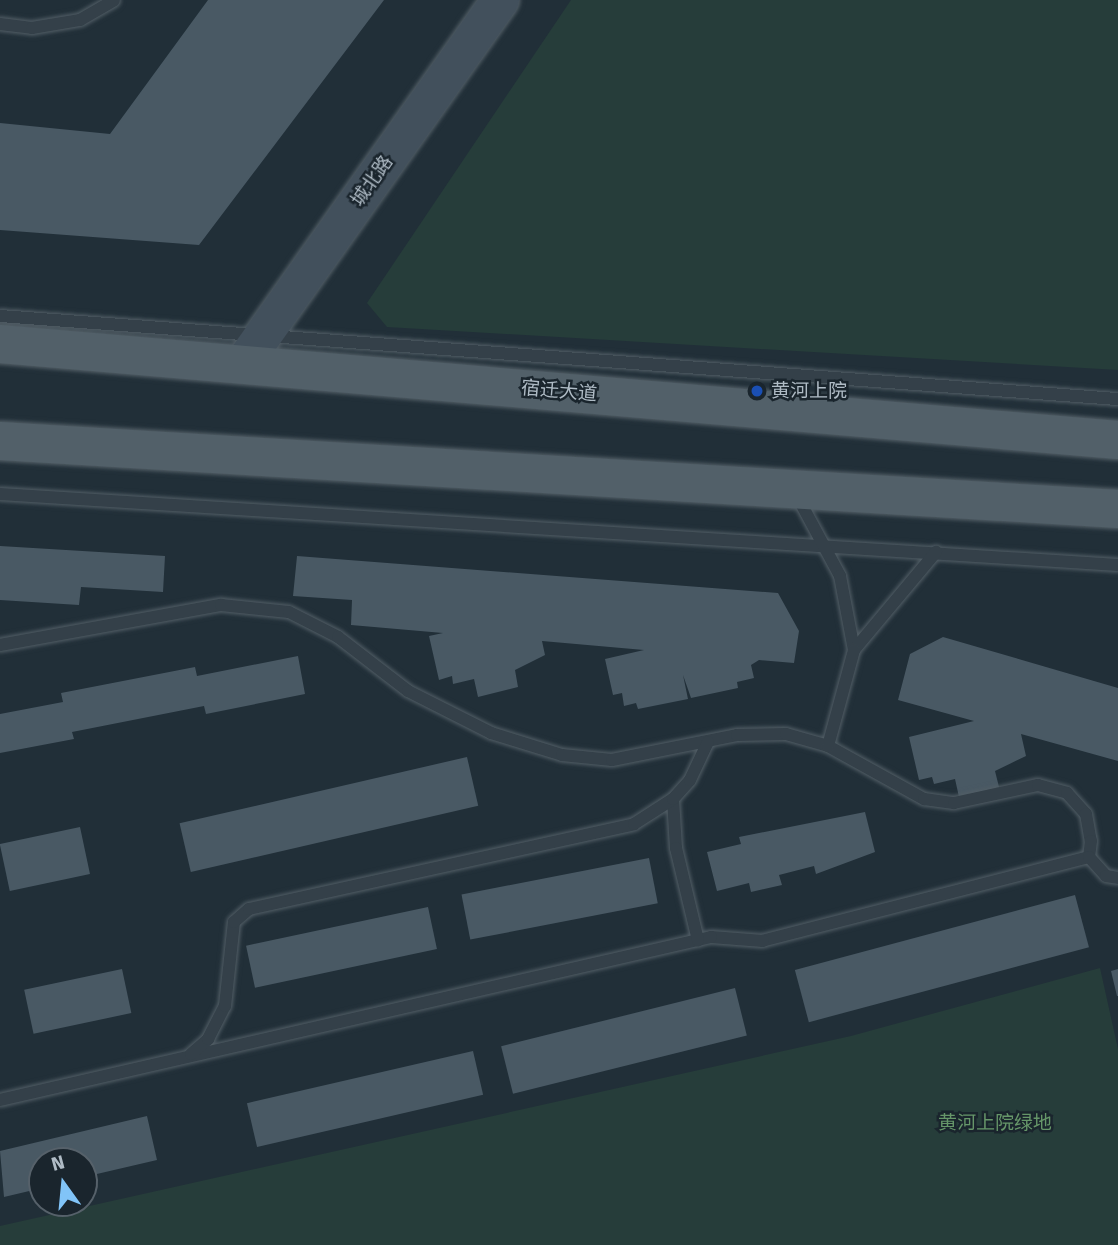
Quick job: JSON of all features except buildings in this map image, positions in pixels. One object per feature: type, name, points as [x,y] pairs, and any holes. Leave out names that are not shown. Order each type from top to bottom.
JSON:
[{"type":"main road","name":"宿迁大道","points":[[0,344],[253,348],[1118,440]]},
{"type":"main road","points":[[0,441],[1118,509]]},
{"type":"street","name":"城北路","points":[[253,348],[500,0]]},
{"type":"lane","points":[[0,24],[32,28],[80,20],[114,0]]},
{"type":"lane","points":[[0,316],[253,348],[1118,399]]},
{"type":"lane","points":[[793,490],[840,576],[854,650]]},
{"type":"lane","points":[[0,494],[1118,565]]},
{"type":"lane","points":[[828,746],[854,650],[936,552]]},
{"type":"lane","points":[[0,645],[221,604],[289,612],[338,637],[408,691],[491,733],[562,755],[612,760],[737,735],[786,734],[828,746],[924,799],[954,803],[1038,785],[1067,793],[1086,814],[1089,857],[1106,876],[1118,878]]},
{"type":"lane","points":[[188,1057],[208,1039],[225,1006],[234,922],[248,909],[634,824],[673,799],[690,780],[708,742]]},
{"type":"lane","points":[[673,799],[676,848],[698,940]]},
{"type":"lane","points":[[0,1100],[698,940],[763,941],[1089,857]]},
{"type":"green space","points":[[571,0],[1118,0],[1118,370],[387,327],[367,303]]},
{"type":"green space","name":"黄河上院绿地","points":[[1100,968],[1118,1049],[1118,1245],[0,1245],[0,1226],[40,1217],[98,1217],[98,1204],[851,1036]]},
{"type":"place","name":"黄河上院","points":[[757,391]]}]
